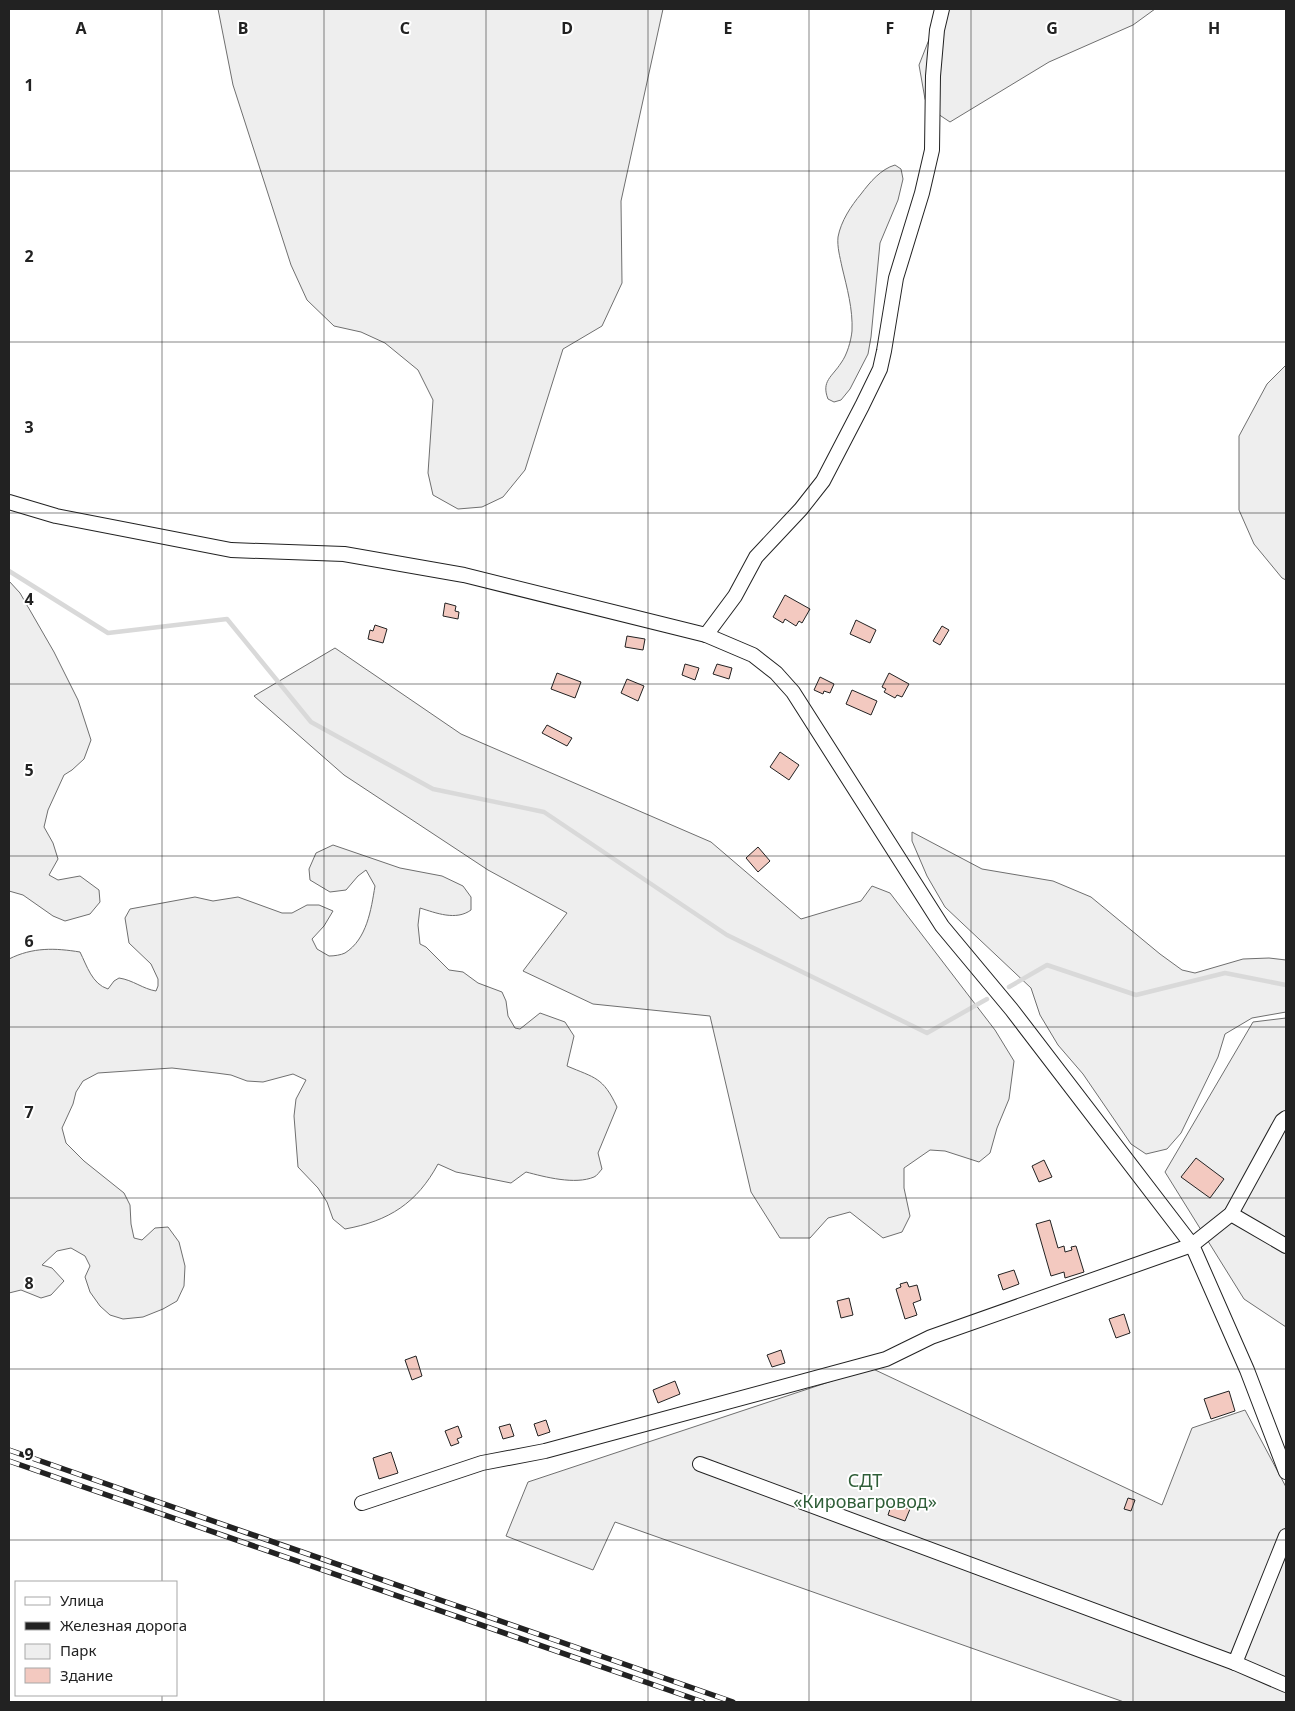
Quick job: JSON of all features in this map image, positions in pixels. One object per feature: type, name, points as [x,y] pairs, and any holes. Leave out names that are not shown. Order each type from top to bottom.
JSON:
[{"type":"street","points":[[706,635],[735,596],[756,557],[802,509],[822,481],[880,369],[896,278],[922,193],[932,150],[931,117],[935,58],[937,30],[942,9]]},
{"type":"street","points":[[9,502],[56,516],[230,550],[344,554],[464,575],[706,635],[753,655],[776,673],[793,692],[942,926],[1012,1010],[1192,1245],[1247,1370],[1286,1472]]},
{"type":"street","points":[[362,1503],[482,1463],[545,1451],[886,1359],[931,1337],[1192,1245],[1231,1214],[1282,1121],[1286,1118]]},
{"type":"street","points":[[1231,1214],[1286,1246]]},
{"type":"street","points":[[700,1464],[1235,1663],[1286,1685]]},
{"type":"street","points":[[1235,1663],[1286,1536]]},
{"type":"green space","points":[[218,9],[663,9],[621,201],[622,283],[602,326],[563,349],[525,470],[503,497],[482,507],[458,509],[433,495],[428,473],[433,400],[418,370],[385,343],[361,332],[334,326],[307,300],[291,265],[233,85]]},
{"type":"green space","points":[[941,9],[1155,9],[1133,25],[1049,62],[950,122],[929,108],[925,99],[919,65]]},
{"type":"green space","points":[[895,165],[901,169],[903,179],[898,200],[880,243],[868,354],[850,389],[841,400],[834,402],[828,399],[826,393],[827,383],[845,356],[852,331],[851,307],[838,248],[839,231],[850,209],[868,185],[880,173]]},
{"type":"green space","points":[[1286,365],[1286,580],[1282,578],[1254,544],[1239,510],[1239,436],[1267,384]]},
{"type":"green space","points":[[9,581],[20,593],[54,652],[78,700],[91,740],[84,759],[64,775],[48,810],[44,827],[53,843],[58,859],[49,875],[58,880],[80,876],[99,890],[100,902],[90,914],[65,921],[53,916],[23,895],[9,891]]},
{"type":"green space","points":[[335,648],[461,734],[711,842],[801,919],[861,901],[872,886],[890,893],[995,1030],[1014,1061],[1009,1099],[997,1128],[990,1153],[979,1162],[945,1151],[930,1150],[904,1168],[904,1188],[910,1216],[902,1232],[883,1238],[850,1212],[828,1218],[810,1238],[780,1238],[751,1192],[710,1016],[593,1004],[523,971],[567,913],[488,870],[344,775],[254,696]]},
{"type":"green space","points":[[912,832],[982,869],[1053,881],[1091,897],[1182,970],[1195,973],[1243,959],[1269,958],[1286,960],[1286,1012],[1252,1018],[1225,1034],[1218,1057],[1181,1133],[1167,1149],[1146,1154],[1131,1144],[1083,1074],[1058,1045],[1040,1015],[1031,988],[945,907],[927,876],[912,841]]},
{"type":"green space","points":[[333,845],[400,868],[442,876],[463,886],[471,897],[471,910],[452,916],[420,908],[418,925],[420,944],[426,947],[449,970],[463,972],[478,983],[502,992],[506,1001],[508,1016],[515,1028],[520,1029],[540,1013],[565,1022],[574,1036],[567,1066],[585,1073],[602,1084],[617,1107],[598,1153],[602,1169],[594,1177],[578,1180],[560,1179],[526,1172],[511,1183],[456,1172],[438,1164],[421,1189],[400,1208],[375,1221],[345,1229],[333,1219],[327,1202],[318,1188],[298,1167],[294,1116],[296,1099],[306,1080],[293,1074],[263,1082],[247,1081],[231,1075],[172,1068],[98,1073],[83,1081],[76,1092],[73,1104],[62,1128],[66,1143],[84,1161],[124,1193],[130,1205],[134,1238],[142,1240],[155,1228],[168,1227],[179,1242],[185,1266],[184,1286],[177,1301],[143,1317],[123,1319],[110,1315],[100,1306],[90,1292],[85,1277],[90,1266],[85,1256],[71,1248],[57,1251],[42,1265],[52,1268],[64,1281],[51,1295],[41,1298],[21,1290],[9,1293],[9,959],[35,950],[80,952],[94,979],[102,987],[108,989],[119,978],[156,991],[158,979],[151,964],[129,943],[125,918],[130,909],[195,897],[213,901],[238,897],[282,913],[292,913],[307,905],[319,905],[333,911],[324,926],[312,939],[317,949],[329,956],[343,954],[352,947],[363,932],[370,914],[375,886],[366,870],[346,890],[330,892],[310,880],[309,869],[316,853]]},
{"type":"green space","points":[[1286,1018],[1286,1327],[1244,1299],[1165,1172],[1253,1022]]},
{"type":"green space","name":"СДТ «Кировагровод»","points":[[871,1368],[1162,1505],[1192,1428],[1245,1410],[1286,1487],[1286,1702],[1124,1702],[615,1522],[593,1570],[506,1536],[528,1482]]},
{"type":"building","points":[[785,595],[810,609],[802,623],[799,621],[796,626],[785,619],[783,623],[773,617]]},
{"type":"building","points":[[445,603],[456,606],[455,611],[459,612],[458,619],[443,616]]},
{"type":"building","points":[[856,620],[876,630],[870,643],[850,634]]},
{"type":"building","points":[[375,625],[387,629],[383,643],[368,639],[370,630],[373,631]]},
{"type":"building","points":[[942,626],[949,630],[940,645],[933,641]]},
{"type":"building","points":[[627,636],[645,639],[643,650],[625,647]]},
{"type":"building","points":[[685,664],[699,668],[695,680],[682,675]]},
{"type":"building","points":[[717,664],[732,668],[729,679],[713,674]]},
{"type":"building","points":[[557,673],[581,682],[575,698],[551,689]]},
{"type":"building","points":[[889,673],[909,684],[902,697],[897,695],[895,698],[884,692],[886,689],[882,687]]},
{"type":"building","points":[[820,677],[834,684],[830,693],[824,691],[823,694],[814,690]]},
{"type":"building","points":[[627,679],[644,686],[638,701],[621,693]]},
{"type":"building","points":[[852,690],[877,701],[871,715],[846,704]]},
{"type":"building","points":[[547,725],[572,738],[567,746],[542,733]]},
{"type":"building","points":[[780,752],[799,765],[789,780],[770,767]]},
{"type":"building","points":[[758,847],[770,861],[758,872],[746,858]]},
{"type":"building","points":[[1196,1158],[1224,1179],[1210,1198],[1181,1177]]},
{"type":"building","points":[[1044,1160],[1052,1177],[1039,1182],[1032,1166]]},
{"type":"building","points":[[1050,1220],[1058,1248],[1064,1246],[1065,1252],[1072,1250],[1071,1247],[1076,1246],[1084,1272],[1065,1278],[1064,1272],[1051,1276],[1036,1224]]},
{"type":"building","points":[[1014,1270],[1019,1284],[1003,1290],[998,1275]]},
{"type":"building","points":[[907,1282],[909,1287],[917,1285],[921,1300],[913,1303],[917,1315],[905,1319],[896,1289],[901,1287],[900,1284]]},
{"type":"building","points":[[849,1298],[853,1315],[841,1318],[837,1301]]},
{"type":"building","points":[[1124,1314],[1130,1333],[1116,1338],[1109,1319]]},
{"type":"building","points":[[781,1350],[785,1363],[772,1367],[767,1355]]},
{"type":"building","points":[[416,1356],[422,1376],[412,1380],[405,1360]]},
{"type":"building","points":[[675,1381],[680,1394],[658,1403],[653,1390]]},
{"type":"building","points":[[1229,1391],[1235,1411],[1211,1419],[1204,1399]]},
{"type":"building","points":[[546,1420],[550,1432],[538,1436],[534,1424]]},
{"type":"building","points":[[510,1424],[514,1436],[503,1439],[499,1427]]},
{"type":"building","points":[[458,1426],[462,1437],[457,1439],[459,1443],[451,1446],[445,1431]]},
{"type":"building","points":[[391,1452],[398,1473],[379,1479],[373,1458]]},
{"type":"building","points":[[1128,1498],[1135,1500],[1131,1511],[1124,1509]]},
{"type":"building","points":[[892,1503],[910,1509],[905,1521],[888,1515]]},
{"type":"waterway","points":[[9,571],[108,633],[227,619],[311,722],[433,789],[544,812],[727,935],[927,1033],[987,999]]},
{"type":"waterway","points":[[1009,987],[1047,965],[1136,995],[1225,973],[1286,985]]},
{"type":"railway","points":[[9,1450],[733,1702]]},
{"type":"railway","points":[[9,1461],[703,1702]]}]
